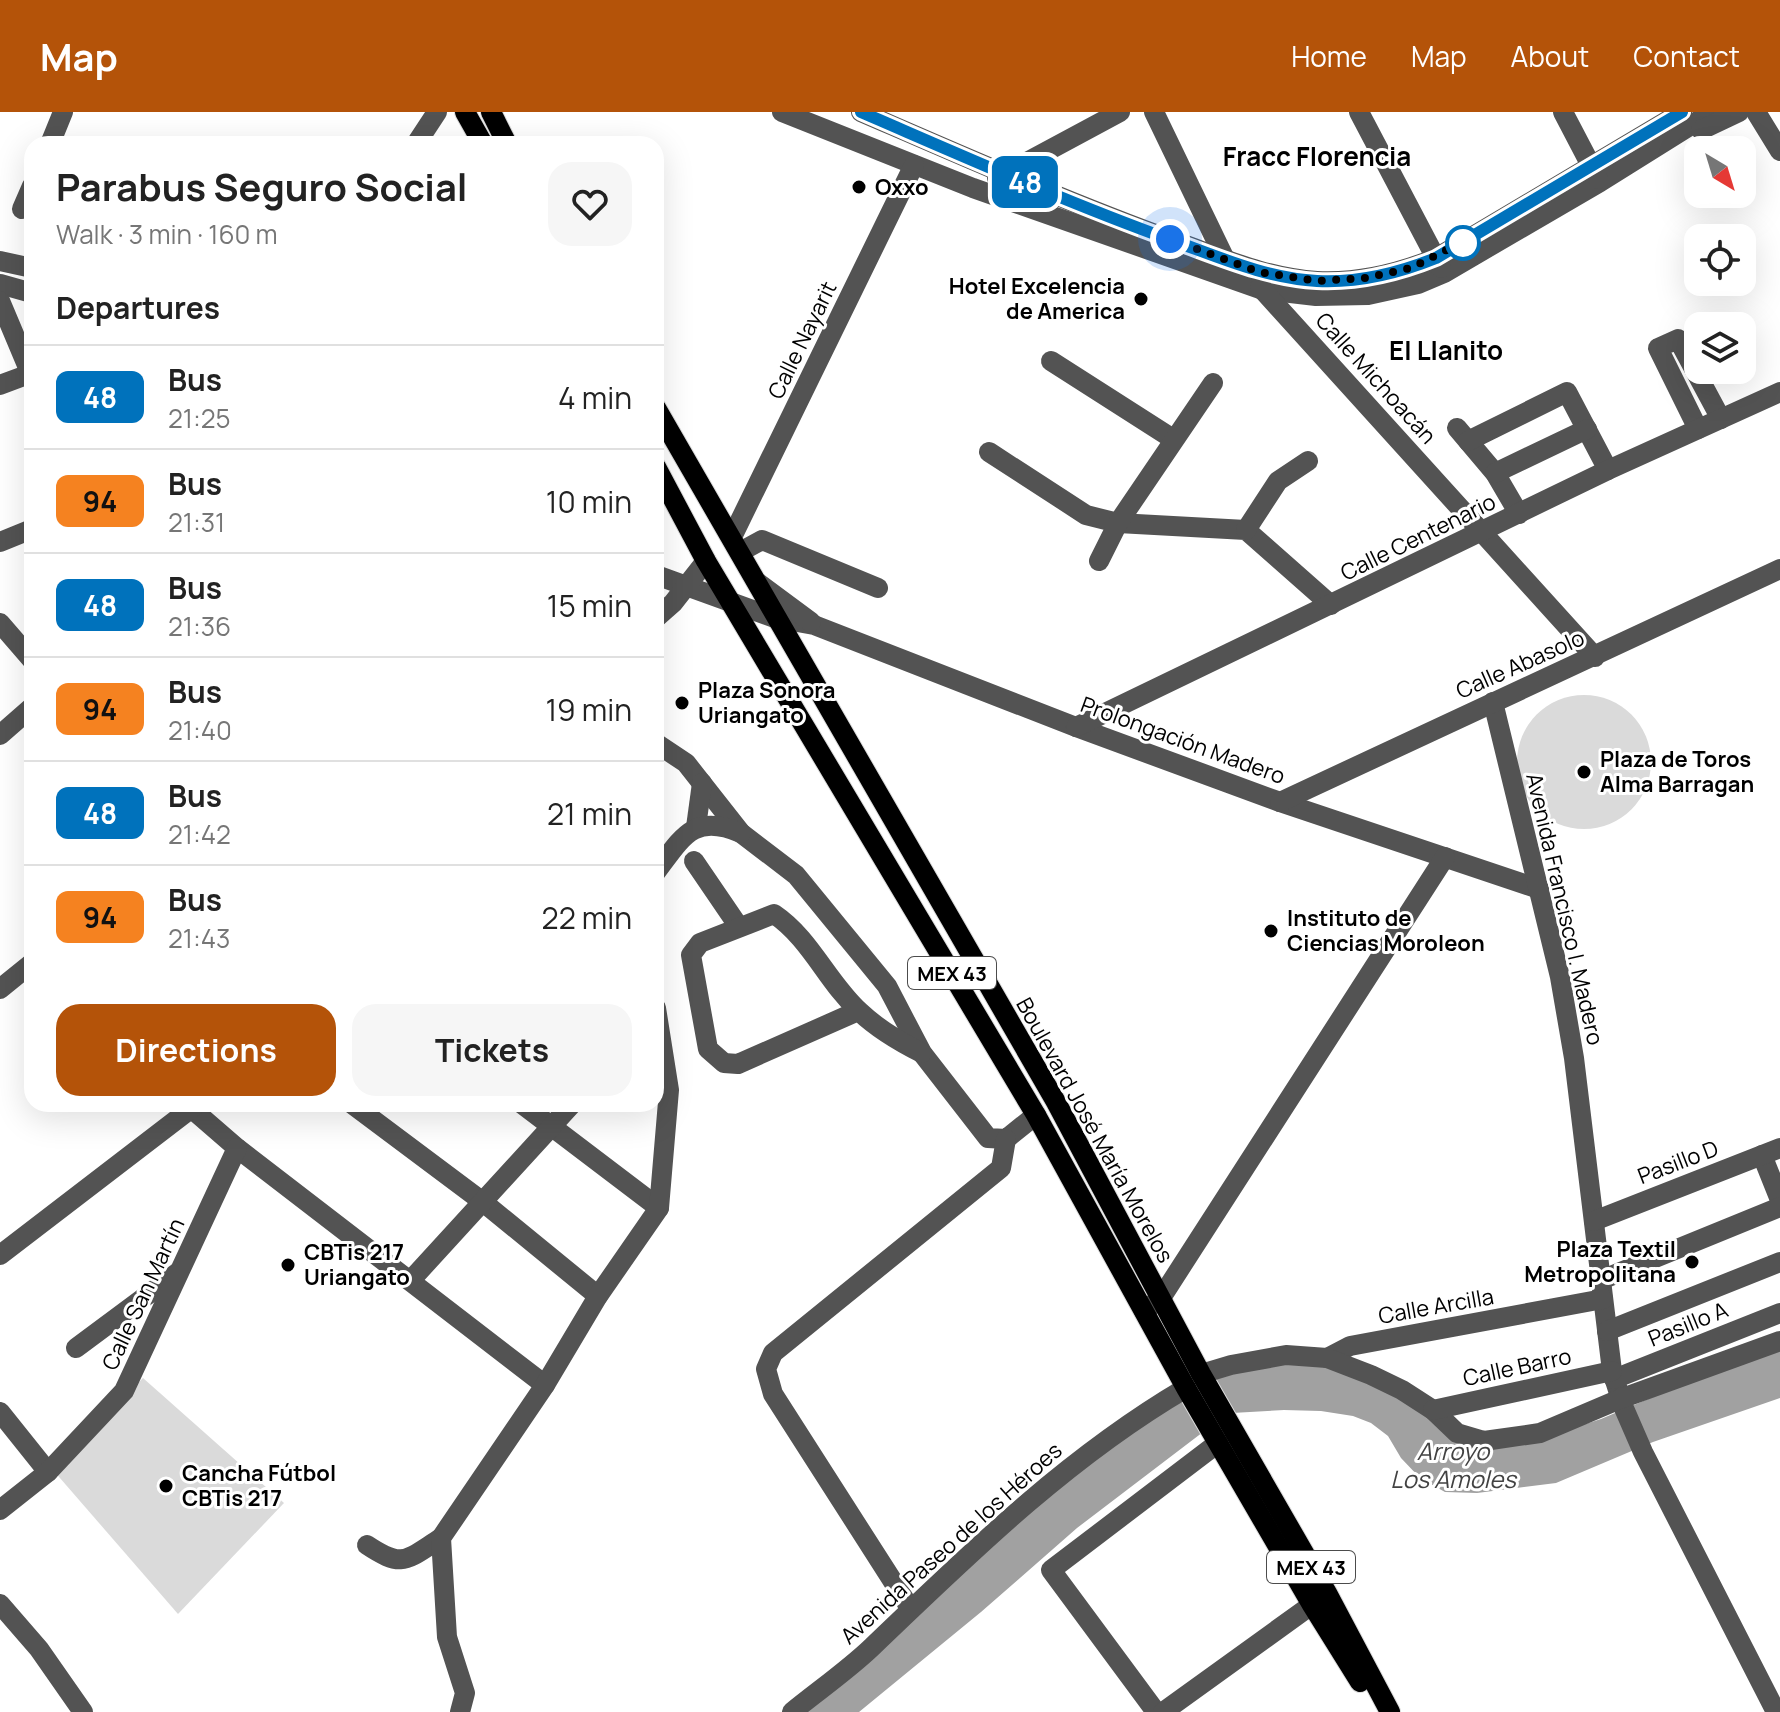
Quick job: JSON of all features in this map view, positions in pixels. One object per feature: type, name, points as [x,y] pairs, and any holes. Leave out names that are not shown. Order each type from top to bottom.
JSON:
[{"type":"main road","points":[[465,112],[478,136]]},
{"type":"main road","points":[[493,114],[503,136]]},
{"type":"main road","name":"Boulevard José María Morelos","points":[[664,422],[1056,1102],[1161,1298],[1195,1384],[1220,1433],[1390,1712]]},
{"type":"main road","name":"Boulevard José María Morelos","points":[[664,482],[728,599],[1036,1115],[1144,1311],[1195,1384]]},
{"type":"main road","points":[[706,561],[710,546],[719,538],[736,544]]},
{"type":"main road","points":[[728,599],[744,594],[757,582]]},
{"type":"main road","name":"Boulevard José María Morelos","points":[[1319,1599],[1380,1712]]},
{"type":"street","points":[[53,136],[63,112]]},
{"type":"street","points":[[421,136],[437,112]]},
{"type":"street","points":[[782,112],[973,188],[1263,290],[1316,296],[1368,295],[1418,284],[1440,266],[1596,174],[1682,112]]},
{"type":"street","points":[[861,112],[1114,219],[1259,272],[1318,281],[1365,278],[1411,268],[1440,266]]},
{"type":"street","points":[[973,188],[989,183],[1120,112]]},
{"type":"street","name":"Calle Michoacán","points":[[1154,112],[1225,259],[1263,290],[1595,657]]},
{"type":"street","points":[[1359,112],[1440,266]]},
{"type":"street","points":[[1563,112],[1596,174]]},
{"type":"street","points":[[1596,174],[1664,143],[1712,112]]},
{"type":"street","points":[[1664,143],[1679,141],[1739,112]]},
{"type":"street","points":[[1756,112],[1780,151]]},
{"type":"street","name":"Calle Nayarit","points":[[736,544],[914,165]]},
{"type":"street","points":[[22,209],[24,204]]},
{"type":"street","points":[[0,261],[24,266]]},
{"type":"street","points":[[0,284],[24,291]]},
{"type":"street","points":[[0,301],[24,358]]},
{"type":"street","points":[[1698,429],[1658,348],[1678,339],[1721,419]]},
{"type":"street","points":[[1051,361],[1173,439]]},
{"type":"street","points":[[0,385],[24,376]]},
{"type":"street","points":[[1099,561],[1118,523],[1213,383]]},
{"type":"street","points":[[1519,514],[1495,473],[1463,435],[1567,392],[1608,470]]},
{"type":"street","name":"Calle Centenario","points":[[1076,727],[1608,470],[1780,392]]},
{"type":"street","points":[[1495,473],[1587,429]]},
{"type":"street","points":[[989,452],[1086,515],[1118,523],[1246,530],[1331,605]]},
{"type":"street","points":[[1246,530],[1278,481],[1308,461]]},
{"type":"street","points":[[0,542],[24,532]]},
{"type":"street","points":[[736,544],[762,540],[878,588]]},
{"type":"street","points":[[664,611],[706,561]]},
{"type":"street","name":"Calle Abasolo","points":[[1280,802],[1780,569]]},
{"type":"street","name":"Prolongación Madero","points":[[664,578],[775,618],[814,625],[1280,802],[1539,889]]},
{"type":"street","name":"Prolongación Madero","points":[[757,582],[814,625]]},
{"type":"street","points":[[0,623],[24,651]]},
{"type":"street","name":"Avenida Francisco I. Madero","points":[[1493,702],[1560,977],[1574,1058],[1607,1331],[1617,1389],[1643,1452],[1776,1712]]},
{"type":"street","points":[[0,735],[24,714]]},
{"type":"street","points":[[664,748],[686,763],[741,833],[796,875],[887,986],[922,1053],[988,1138],[1006,1139]]},
{"type":"street","points":[[696,827],[702,783]]},
{"type":"street","points":[[664,861],[696,827],[719,824],[741,833]]},
{"type":"street","points":[[1144,1311],[1161,1298],[1445,857]]},
{"type":"street","points":[[694,861],[739,927]]},
{"type":"street","points":[[858,1011],[738,1064],[724,1063],[708,1049],[691,955],[700,943],[774,914],[792,926],[858,1011],[900,1042],[922,1053]]},
{"type":"street","points":[[0,989],[24,970]]},
{"type":"street","points":[[0,1255],[187,1112]]},
{"type":"street","points":[[199,1112],[237,1148],[545,1385]]},
{"type":"street","points":[[363,1112],[483,1202],[598,1296]]},
{"type":"street","points":[[533,1112],[659,1208]]},
{"type":"street","points":[[411,1280],[565,1112]]},
{"type":"street","points":[[367,1545],[388,1559],[401,1561],[441,1538],[545,1385],[598,1296],[659,1208],[661,1112]]},
{"type":"street","points":[[910,1608],[773,1394],[766,1369],[773,1353],[1001,1168],[1006,1139],[1036,1115]]},
{"type":"street","name":"Calle San Martín","points":[[0,1510],[48,1472],[124,1391],[237,1148]]},
{"type":"street","points":[[1771,1152],[1780,1200]]},
{"type":"street","name":"Pasillo D","points":[[1594,1221],[1771,1152]]},
{"type":"street","name":"Calle Arcilla","points":[[1327,1358],[1350,1346],[1602,1290],[1780,1207]]},
{"type":"street","points":[[1607,1331],[1780,1262]]},
{"type":"street","points":[[76,1348],[180,1270]]},
{"type":"street","name":"Pasillo A","points":[[1617,1389],[1780,1313]]},
{"type":"street","name":"Avenida Paseo de los Héroes","points":[[792,1712],[871,1648],[910,1608],[1063,1472],[1138,1416],[1231,1365],[1286,1355],[1327,1358],[1371,1375],[1433,1410],[1457,1433],[1484,1441],[1540,1433],[1617,1389],[1780,1341]]},
{"type":"street","name":"Calle Barro","points":[[1433,1410],[1617,1389]]},
{"type":"street","points":[[0,1412],[48,1472]]},
{"type":"street","points":[[1156,1712],[1051,1570],[1220,1433]]},
{"type":"street","points":[[441,1538],[447,1637],[465,1693],[460,1712]]},
{"type":"street","points":[[1163,1712],[1319,1599]]},
{"type":"street","points":[[0,1604],[39,1649],[83,1712]]},
{"type":"shaded area","name":"Plaza de Toros Alma Barragan","points":[[1584,695],[1609,700],[1631,715],[1646,737],[1651,762],[1646,787],[1631,809],[1609,824],[1584,829],[1559,824],[1537,809],[1522,787],[1517,762],[1522,737],[1537,715],[1559,700]]},
{"type":"shaded area","name":"Cancha Fútbol CBTis 217","points":[[143,1378],[284,1503],[178,1614],[53,1470]]},
{"type":"water","name":"Arroyo Los Amoles","points":[[1780,1343],[1780,1398],[1653,1442],[1556,1483],[1477,1493],[1445,1492],[1420,1478],[1401,1458],[1388,1436],[1371,1423],[1353,1416],[1284,1410],[1232,1413],[1077,1528],[859,1712],[801,1712],[1107,1441],[1241,1365],[1284,1357],[1369,1377],[1455,1435],[1542,1438],[1601,1419]]},
{"type":"bus line","name":"48","points":[[861,112],[1114,219],[1259,272],[1318,281],[1365,278],[1411,268],[1436,258],[1682,112]]},
{"type":"place","name":"Oxxo","points":[[859,187]]},
{"type":"place","name":"Hotel Excelencia de America","points":[[1141,299]]},
{"type":"place","name":"Plaza Sonora Uriangato","points":[[682,703]]},
{"type":"place","name":"Plaza de Toros Alma Barragan","points":[[1584,772]]},
{"type":"place","name":"Instituto de Ciencias Moroleon","points":[[1271,931]]},
{"type":"place","name":"Plaza Textil Metropolitana","points":[[1692,1262]]},
{"type":"place","name":"CBTis 217 Uriangato","points":[[288,1265]]},
{"type":"place","name":"Cancha Fútbol CBTis 217","points":[[166,1486]]},
{"type":"district","name":"Fracc Florencia","points":[[1317,156]]},
{"type":"district","name":"El Llanito","points":[[1446,350]]},
{"type":"route","points":[[1170,239],[1259,272],[1318,281],[1365,278],[1411,268],[1436,258],[1472,237],[1463,243]]}]
